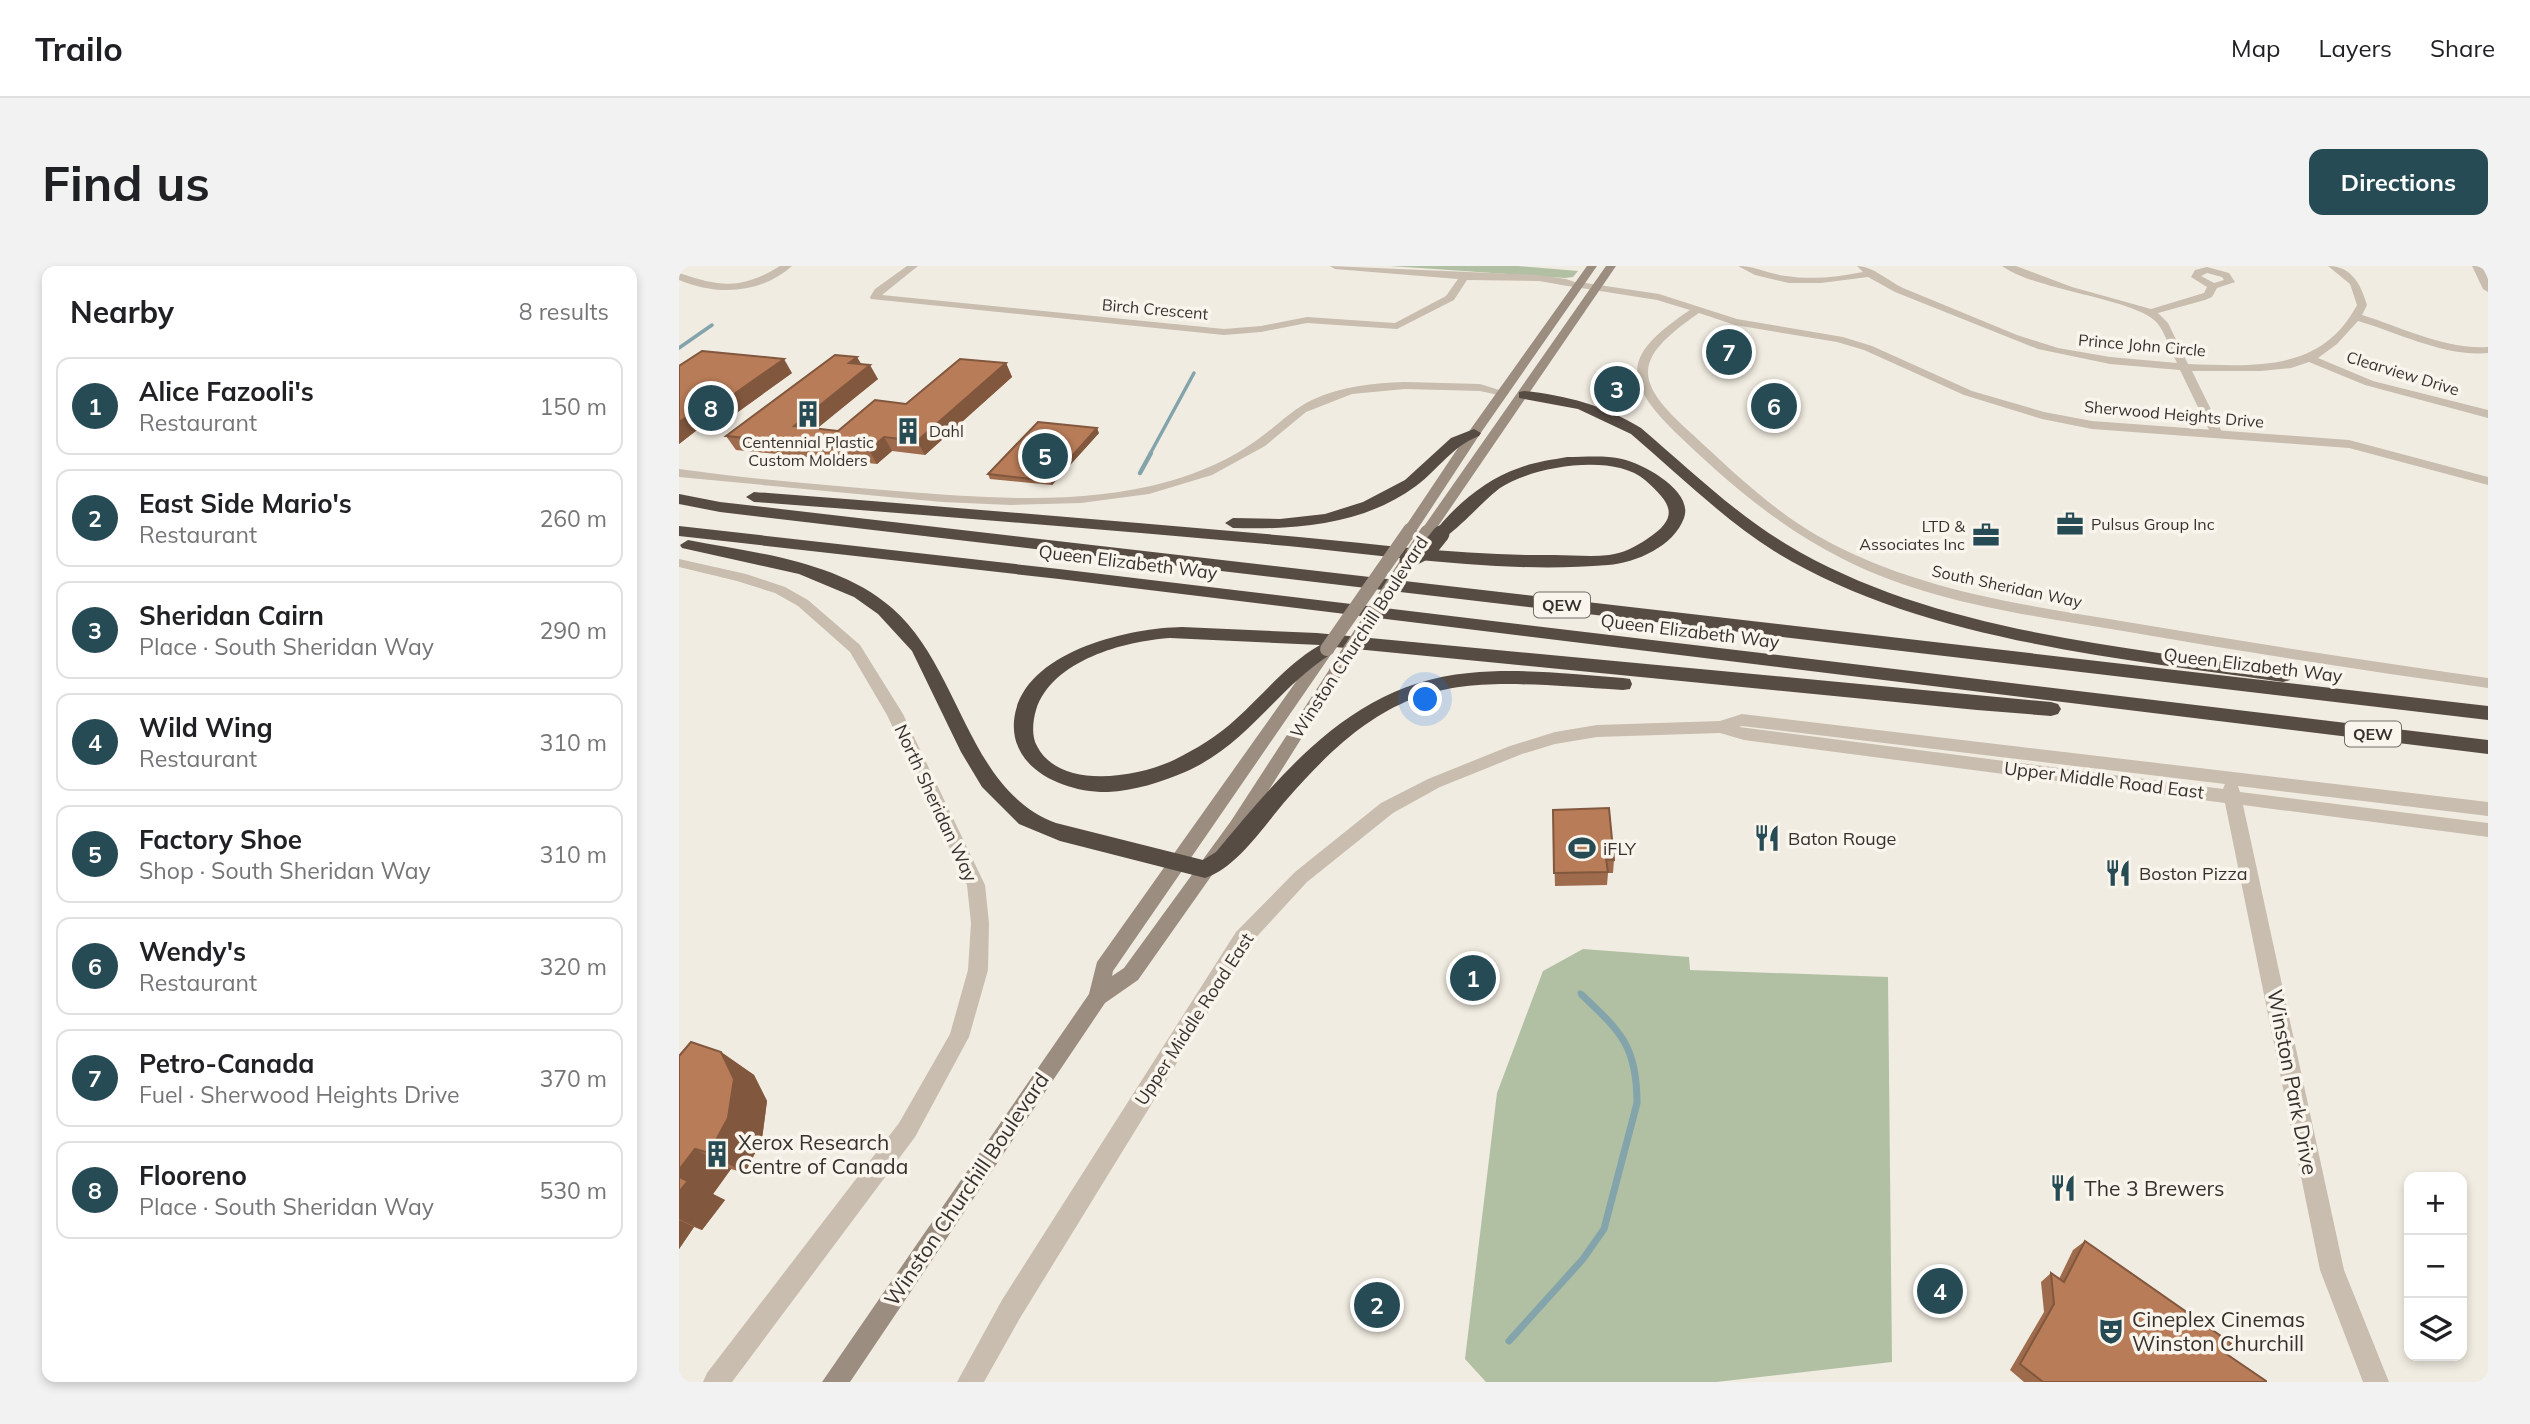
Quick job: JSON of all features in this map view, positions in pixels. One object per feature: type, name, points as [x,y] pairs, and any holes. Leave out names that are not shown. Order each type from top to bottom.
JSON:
[{"type":"highway","points":[[1524,395],[1575,403],[1617,419],[1636,431],[1748,527],[1827,574],[1882,598],[1933,614],[2097,649],[2385,691],[2446,708]]},
{"type":"highway","points":[[933,510],[1266,525],[1317,521],[1379,502],[1412,481],[1454,442],[1474,433]]},
{"type":"highway","points":[[679,498],[754,497],[933,510],[1511,561],[1610,560],[1635,554],[1671,531],[1678,514],[1673,496],[1646,473],[1619,463],[1567,461],[1524,471],[1496,484],[1434,533],[1429,549],[1408,560]]},
{"type":"highway","name":"Queen Elizabeth Way","points":[[679,498],[748,510],[2488,713]]},
{"type":"highway","name":"Queen Elizabeth Way","points":[[679,531],[1059,574],[2488,747]]},
{"type":"highway","points":[[679,543],[779,563],[822,575],[869,597],[907,632],[929,664],[957,725],[988,780],[1022,815],[1030,821],[1067,834],[1205,869],[1224,858],[1311,759],[1350,722],[1393,698],[1427,686],[1467,680],[1517,678],[1809,695],[1849,694]]},
{"type":"highway","points":[[1327,649],[1307,659],[1307,668],[1221,741],[1189,761],[1154,775],[1104,783],[1063,777],[1043,765],[1025,743],[1023,723],[1028,706],[1038,688],[1055,671],[1096,647],[1122,638],[1162,633],[1306,638],[1849,694],[2203,722],[2259,720]]},
{"type":"main road","name":"Winston Churchill Boulevard","points":[[1327,649],[1592,266]]},
{"type":"main road","name":"Winston Churchill Boulevard","points":[[1434,533],[1611,266]]},
{"type":"main road","name":"Winston Churchill Boulevard","points":[[835,1382],[1098,997],[1131,974],[1237,826],[1408,560]]},
{"type":"main road","name":"Winston Churchill Boulevard","points":[[1098,997],[1104,968],[1307,668]]},
{"type":"street","points":[[679,276],[694,283],[737,288],[761,282],[787,266]]},
{"type":"street","name":"Birch Crescent","points":[[913,266],[879,291],[875,298],[1224,332],[1307,320],[1398,327],[1450,298],[1464,277]]},
{"type":"street","name":"Sherwood Heights Drive","points":[[1335,266],[1560,287],[1579,285],[1659,297],[1746,324],[1839,339],[1868,348],[1968,393],[2042,415],[2092,425],[2349,444],[2488,481]]},
{"type":"street","points":[[1743,266],[1755,273],[1823,283],[1865,270]]},
{"type":"street","points":[[2007,266],[2069,289],[2151,312],[2163,323],[2217,434]]},
{"type":"street","points":[[2333,266],[2355,283],[2363,305],[2357,317],[2458,348],[2483,352],[2488,350]]},
{"type":"street","points":[[2477,266],[2488,289]]},
{"type":"street","name":"Prince John Circle","points":[[1865,270],[2014,337],[2048,349],[2096,359],[2240,370],[2283,367],[2310,359],[2357,317]]},
{"type":"street","points":[[2151,312],[2201,298],[2208,295],[2213,286]]},
{"type":"street","name":"South Sheridan Way","points":[[1697,310],[1664,332],[1647,351],[1642,380],[1652,402],[1746,490],[1813,539],[1850,558],[1916,584],[2003,605],[2291,655],[2488,683]]},
{"type":"street","name":"Clearview Drive","points":[[2310,359],[2369,383],[2488,414]]},
{"type":"street","points":[[679,473],[754,483],[959,499],[1028,500],[1102,496],[1149,490],[1190,479],[1259,444],[1302,410],[1324,400],[1378,386],[1445,387],[1453,391],[1482,395],[1524,395]]},
{"type":"street","name":"North Sheridan Way","points":[[679,563],[741,577],[780,590],[803,603],[855,649],[895,714],[975,885],[980,923],[978,970],[959,1037],[907,1130],[716,1382]]},
{"type":"street","name":"Upper Middle Road East","points":[[970,1382],[1011,1309],[1243,938],[1301,877],[1387,808],[1434,783],[1516,750],[1555,738],[1597,731],[1720,727],[1744,734],[2230,786],[2488,809]]},
{"type":"street","name":"Upper Middle Road East","points":[[2230,786],[2488,830]]},
{"type":"street","name":"Winston Park Drive","points":[[2230,786],[2332,1270],[2376,1382]]},
{"type":"green space","points":[[1390,266],[1518,266],[1578,271],[1573,277],[1565,278]]},
{"type":"green space","points":[[1583,949],[1689,957],[1690,970],[1888,977],[1892,1362],[1716,1382],[1486,1382],[1465,1359],[1497,1093],[1543,971]]},
{"type":"building","points":[[702,351],[784,359],[700,418],[687,417],[679,422],[679,366]]},
{"type":"building","points":[[835,355],[857,357],[849,363],[870,365],[794,426],[838,431],[875,400],[906,404],[960,359],[1006,363],[917,441],[884,437],[869,450],[726,436]]},
{"type":"building","points":[[1038,422],[1097,428],[1050,481],[988,474]]},
{"type":"building","name":"iFLY","points":[[1609,808],[1614,860],[1606,859],[1608,872],[1554,873],[1553,810]]},
{"type":"building","points":[[691,1042],[721,1052],[734,1079],[728,1118],[709,1153],[695,1149],[679,1170],[679,1056]]},
{"type":"building","points":[[679,1177],[688,1181],[679,1192]]},
{"type":"building","name":"Cineplex Cinemas Winston Churchill","points":[[2085,1241],[2231,1343],[2225,1353],[2266,1382],[2043,1382],[2020,1364],[2054,1304],[2051,1273],[2064,1282]]},
{"type":"waterway","points":[[679,348],[712,325]]},
{"type":"waterway","points":[[1150,454],[1194,373]]},
{"type":"waterway","points":[[1140,473],[1151,453]]},
{"type":"waterway","points":[[1509,1341],[1583,1259],[1604,1229],[1637,1103],[1634,1067],[1624,1042],[1617,1030],[1582,995]]},
{"type":"place","name":"Petro-Canada","points":[[1729,352]]},
{"type":"place","name":"Sheridan Cairn","points":[[1617,389]]},
{"type":"place","name":"Wendy's","points":[[1774,406]]},
{"type":"place","name":"Flooreno","points":[[711,408]]},
{"type":"place","name":"Centennial Plastic Custom Molders","points":[[808,414]]},
{"type":"place","name":"Dahl","points":[[908,431]]},
{"type":"place","name":"Factory Shoe","points":[[1045,456]]},
{"type":"place","name":"Pulsus Group Inc","points":[[2070,524]]},
{"type":"place","name":"LTD & Associates Inc","points":[[1986,535]]},
{"type":"place","name":"Baton Rouge","points":[[1767,838]]},
{"type":"place","name":"iFLY","points":[[1582,848]]},
{"type":"place","name":"Boston Pizza","points":[[2118,873]]},
{"type":"place","name":"Alice Fazooli's","points":[[1473,978]]},
{"type":"place","name":"Xerox Research Centre of Canada","points":[[717,1154]]},
{"type":"place","name":"The 3 Brewers","points":[[2063,1188]]},
{"type":"place","name":"Wild Wing","points":[[1940,1291]]},
{"type":"place","name":"East Side Mario's","points":[[1377,1305]]},
{"type":"place","name":"Cineplex Cinemas Winston Churchill","points":[[2111,1331]]}]
